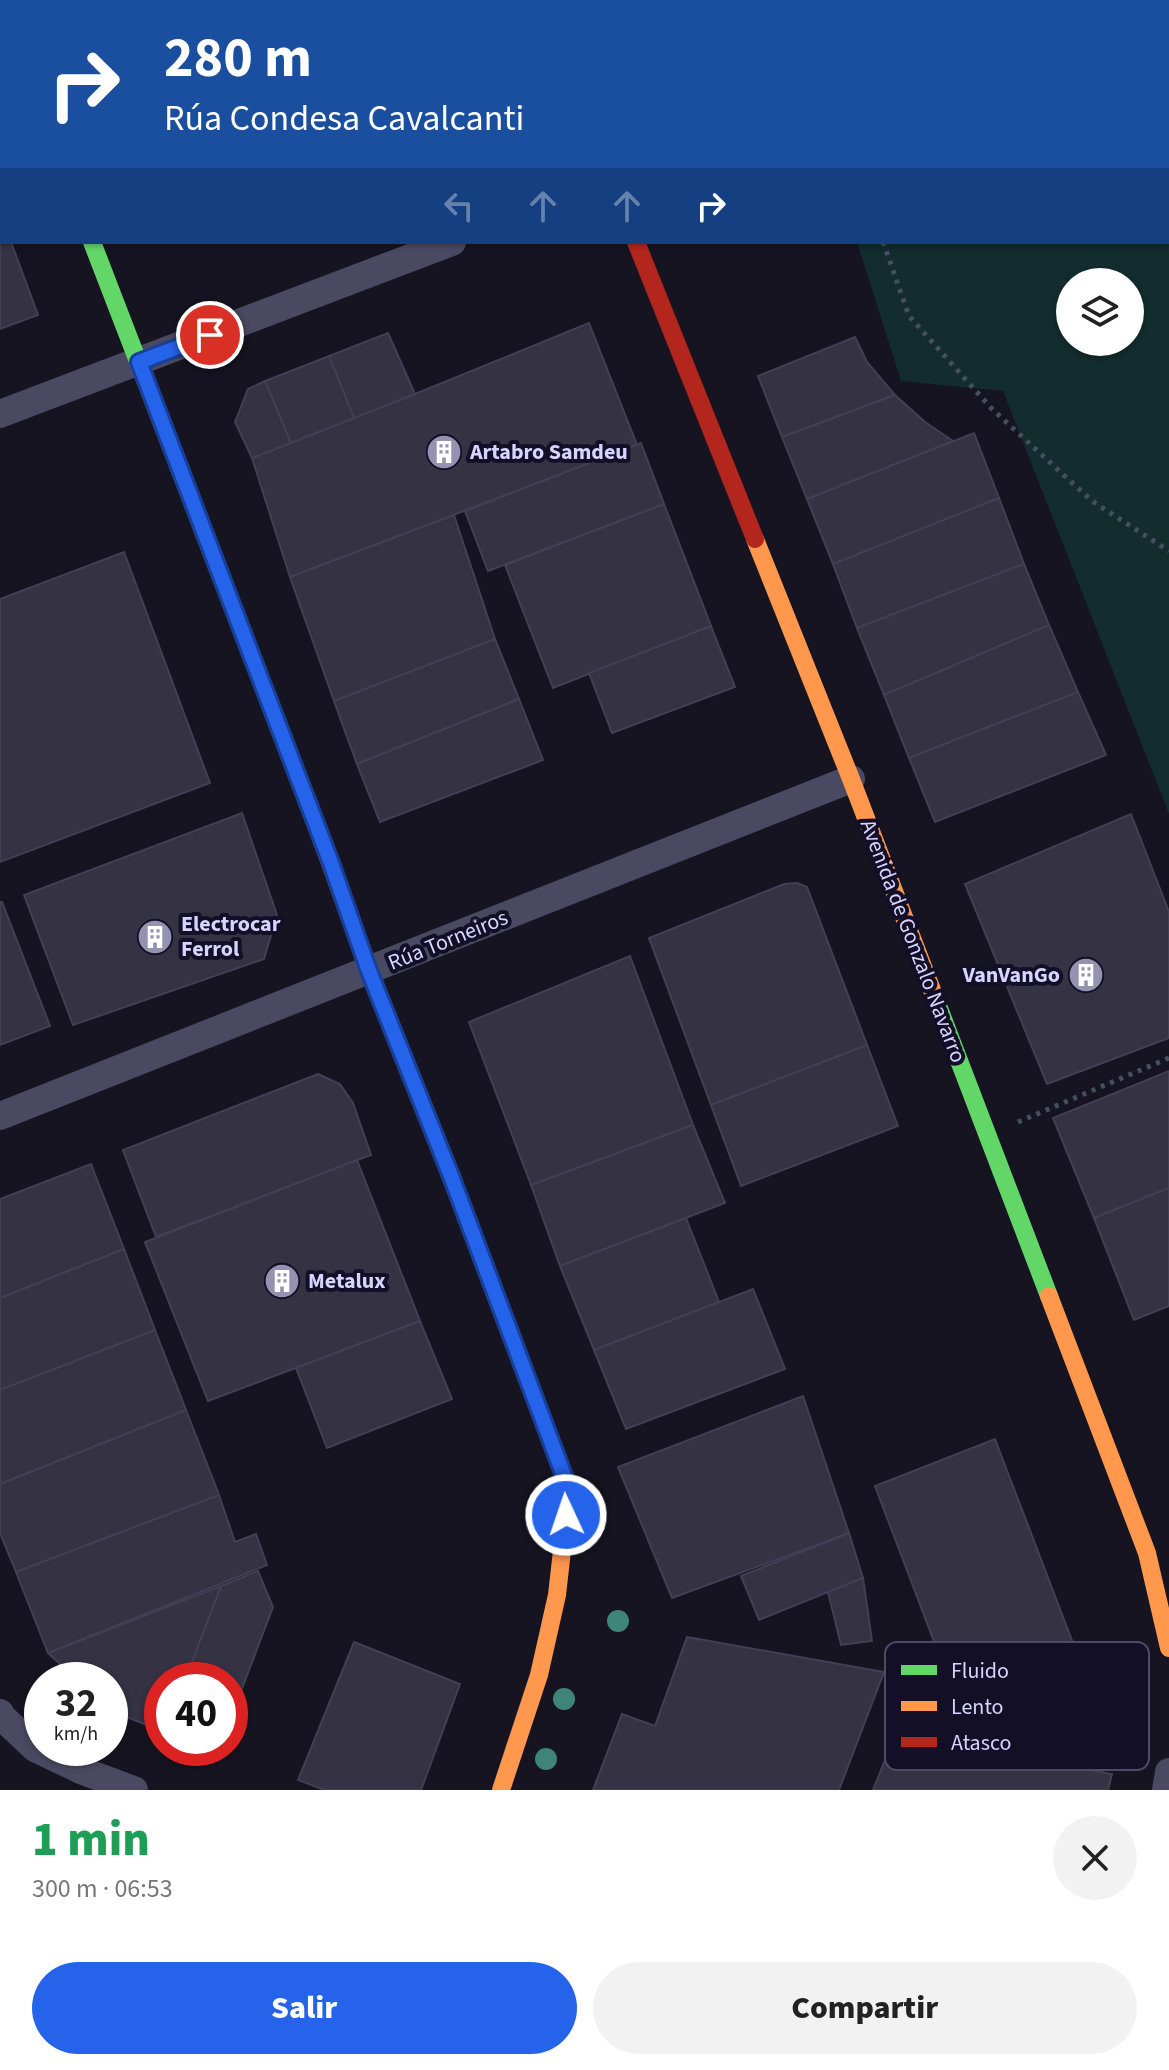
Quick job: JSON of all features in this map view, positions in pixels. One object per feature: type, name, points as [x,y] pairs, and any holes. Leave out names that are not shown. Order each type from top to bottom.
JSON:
[{"type":"street","points":[[93,244],[569,1489],[557,1595],[539,1675],[501,1790]]},
{"type":"street","points":[[0,414],[447,244]]},
{"type":"street","name":"Avenida de Gonzalo Navarro","points":[[637,244],[851,779],[1147,1553],[1169,1648]]},
{"type":"street","name":"Rúa Torneiros","points":[[0,1116],[851,779]]},
{"type":"street","points":[[0,1713],[35,1748],[83,1771],[134,1790]]},
{"type":"street","points":[[1166,1790],[1169,1772]]},
{"type":"path","points":[[884,244],[909,316],[992,409],[1092,501],[1169,551]]},
{"type":"path","points":[[987,1134],[1169,1058]]},
{"type":"green space","points":[[858,244],[1169,244],[1169,814],[1003,391],[901,381]]},
{"type":"building","points":[[0,244],[12,244],[38,315],[0,329]]},
{"type":"building","name":"Artabro Samdeu","points":[[589,323],[637,445],[290,577],[252,458]]},
{"type":"building","points":[[388,333],[415,394],[354,418],[329,356]]},
{"type":"building","points":[[855,337],[867,362],[895,395],[782,437],[758,376]]},
{"type":"building","points":[[329,356],[354,418],[291,443],[265,381]]},
{"type":"building","points":[[265,381],[291,443],[252,458],[235,422],[248,389]]},
{"type":"building","points":[[895,395],[925,422],[953,441],[807,499],[782,437]]},
{"type":"building","points":[[974,433],[999,498],[833,564],[807,499]]},
{"type":"building","points":[[641,443],[664,504],[488,571],[465,511]]},
{"type":"building","points":[[999,498],[1024,564],[857,628],[833,564]]},
{"type":"building","points":[[664,504],[711,626],[553,688],[505,565]]},
{"type":"building","points":[[454,515],[495,639],[334,701],[290,577]]},
{"type":"building","points":[[124,552],[210,783],[0,862],[0,599]]},
{"type":"building","points":[[1024,564],[1049,625],[884,695],[857,628]]},
{"type":"building","points":[[1049,625],[1078,692],[909,758],[884,695]]},
{"type":"building","points":[[711,626],[735,687],[612,733],[589,673]]},
{"type":"building","points":[[495,639],[519,699],[357,764],[334,701]]},
{"type":"building","points":[[1078,692],[1106,755],[935,822],[909,758]]},
{"type":"building","points":[[519,699],[543,760],[380,822],[357,764]]},
{"type":"building","name":"Electrocar Ferrol","points":[[242,813],[277,915],[264,959],[73,1025],[24,895]]},
{"type":"building","name":"VanVanGo","points":[[1131,814],[1169,912],[1169,1038],[1047,1084],[965,884]]},
{"type":"building","points":[[797,883],[807,887],[867,1045],[711,1105],[649,938],[784,884]]},
{"type":"building","points":[[0,902],[50,1026],[0,1045]]},
{"type":"building","points":[[630,956],[693,1125],[531,1185],[469,1022]]},
{"type":"building","points":[[867,1045],[898,1126],[741,1186],[711,1105]]},
{"type":"building","points":[[1169,1071],[1169,1188],[1094,1218],[1053,1118]]},
{"type":"building","points":[[318,1074],[340,1084],[353,1103],[371,1155],[156,1237],[123,1150]]},
{"type":"building","points":[[693,1125],[725,1203],[560,1266],[531,1185]]},
{"type":"building","name":"Metalux","points":[[357,1160],[420,1321],[208,1401],[145,1242]]},
{"type":"building","points":[[91,1164],[124,1249],[0,1298],[0,1199]]},
{"type":"building","points":[[1169,1188],[1169,1306],[1134,1320],[1094,1218]]},
{"type":"building","points":[[686,1218],[719,1302],[594,1350],[560,1266]]},
{"type":"building","points":[[124,1249],[155,1330],[0,1390],[0,1298]]},
{"type":"building","points":[[753,1289],[785,1369],[626,1429],[594,1350]]},
{"type":"building","points":[[420,1321],[452,1399],[327,1448],[296,1368]]},
{"type":"building","points":[[155,1330],[186,1410],[0,1484],[0,1390]]},
{"type":"building","points":[[803,1396],[849,1533],[672,1598],[618,1467]]},
{"type":"building","points":[[186,1410],[219,1495],[16,1572],[0,1533],[0,1484]]},
{"type":"building","points":[[995,1439],[1073,1642],[934,1642],[875,1486]]},
{"type":"building","points":[[219,1495],[235,1542],[256,1534],[267,1565],[48,1653],[16,1572]]},
{"type":"building","points":[[849,1533],[863,1578],[759,1620],[741,1576]]},
{"type":"building","points":[[258,1571],[273,1607],[248,1673],[248,1662],[192,1662],[221,1586]]},
{"type":"building","points":[[863,1578],[872,1641],[841,1645],[828,1592]]},
{"type":"building","points":[[221,1586],[192,1662],[144,1662],[144,1724],[128,1718],[128,1662],[58,1662],[48,1653]]},
{"type":"building","points":[[687,1637],[884,1672],[839,1790],[593,1790],[622,1714],[655,1726]]},
{"type":"building","points":[[354,1642],[460,1684],[421,1790],[325,1790],[298,1780]]},
{"type":"building","points":[[885,1760],[885,1770],[1090,1770],[1112,1774],[1108,1790],[873,1790]]},
{"type":"traffic: fast","points":[[93,244],[304,792]]},
{"type":"traffic: fast","points":[[937,1003],[1049,1296]]},
{"type":"traffic: slow","points":[[755,539],[937,1003]]},
{"type":"traffic: slow","points":[[1049,1296],[1147,1553],[1169,1648]]},
{"type":"traffic: slow","points":[[501,1790],[539,1675],[557,1595],[569,1489],[545,1425]]},
{"type":"traffic: jam","points":[[637,244],[755,539]]},
{"type":"traffic: jam","points":[[304,792],[369,971],[545,1425]]},
{"type":"place","name":"Artabro Samdeu","points":[[444,452]]},
{"type":"place","name":"Electrocar Ferrol","points":[[155,937]]},
{"type":"place","name":"VanVanGo","points":[[1086,975]]},
{"type":"place","name":"Metalux","points":[[282,1281]]},
{"type":"route","points":[[210,335],[139,362],[569,1489],[566,1515]]}]
